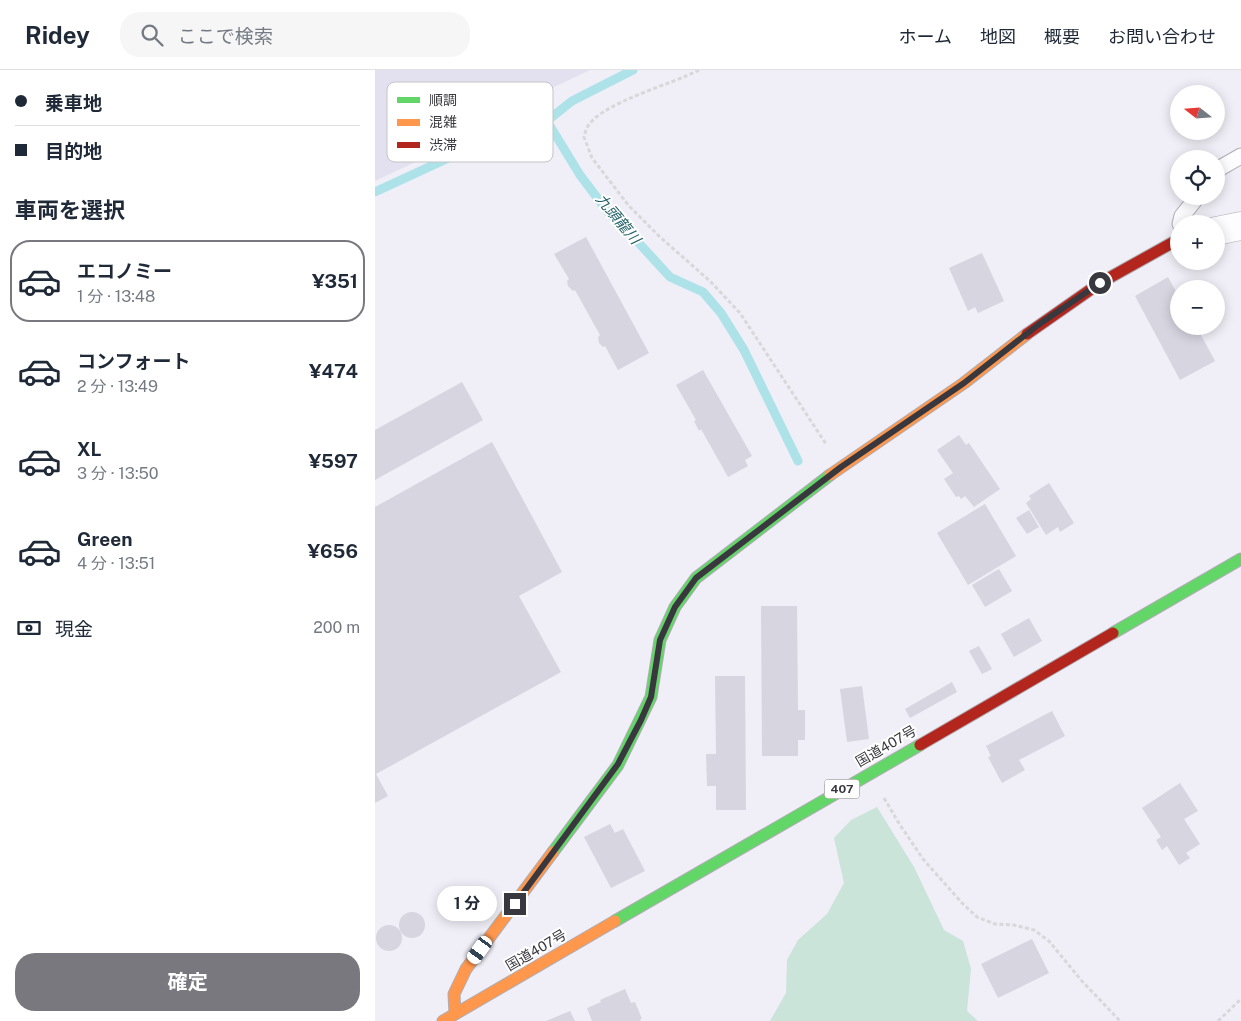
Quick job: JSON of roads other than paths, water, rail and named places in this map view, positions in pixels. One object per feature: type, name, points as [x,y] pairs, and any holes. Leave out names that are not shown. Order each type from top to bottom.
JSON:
[{"type":"main road","points":[[455,1014],[454,994],[466,969],[618,764],[651,697],[660,640],[675,607],[696,578],[841,467],[964,383],[1038,325],[1170,237]]},
{"type":"main road","name":"国道407号","points":[[443,1021],[1241,559]]},
{"type":"street","points":[[1225,229],[1241,226]]},
{"type":"lane","points":[[1225,166],[1241,156]]},
{"type":"lane","points":[[1183,215],[1191,205]]},
{"type":"waterway","points":[[553,116],[572,101],[633,70]]},
{"type":"waterway","name":"九頭龍川","points":[[553,131],[580,175],[608,212],[670,277],[703,292],[721,313],[744,350],[798,461]]},
{"type":"waterway","name":"九頭龍川","points":[[375,192],[440,162]]}]
